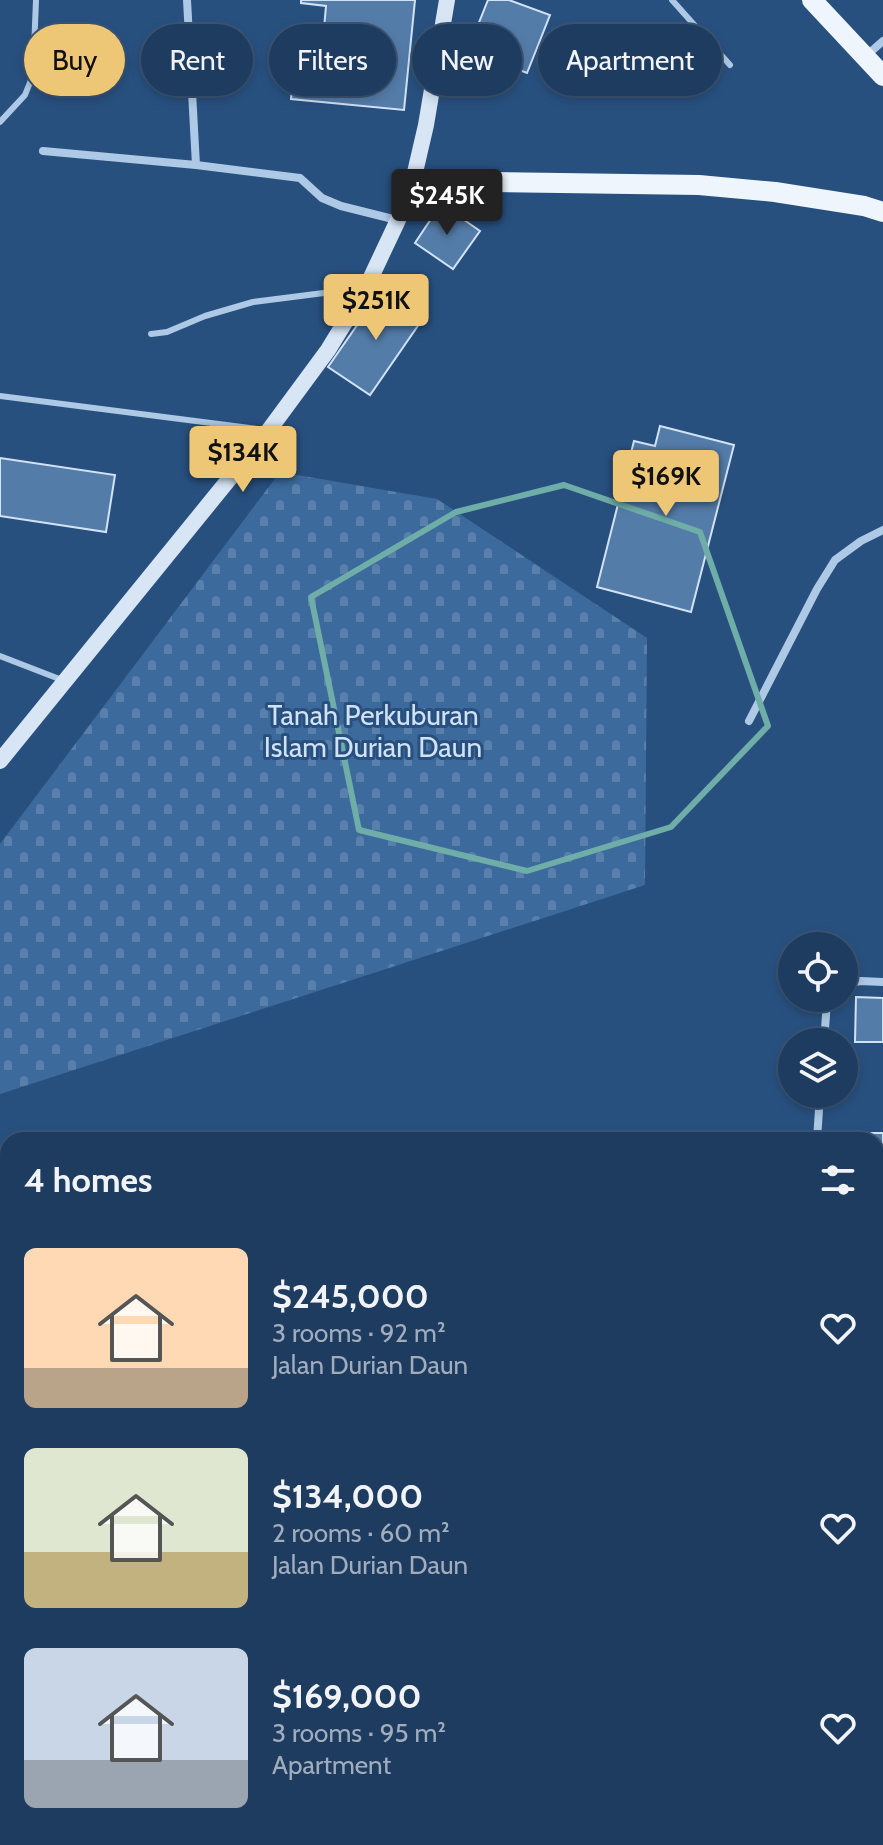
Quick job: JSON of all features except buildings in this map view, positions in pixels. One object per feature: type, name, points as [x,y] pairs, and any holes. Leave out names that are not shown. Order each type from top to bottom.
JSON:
[{"type":"main road","points":[[812,0],[883,76]]},
{"type":"main road","points":[[413,181],[699,185],[775,192],[864,206],[883,212]]},
{"type":"street","points":[[187,0],[196,165]]},
{"type":"street","points":[[0,761],[269,430],[328,350],[366,288],[413,181],[432,95],[447,0]]},
{"type":"street","points":[[865,57],[883,41]]},
{"type":"street","points":[[43,151],[300,178],[322,198],[341,206],[398,220]]},
{"type":"street","points":[[749,721],[835,560],[883,530]]},
{"type":"street","points":[[858,982],[883,982]]},
{"type":"street","points":[[818,1132],[819,1108]]},
{"type":"lane","points":[[0,122],[25,95],[33,75],[36,0]]},
{"type":"lane","points":[[672,0],[730,65]]},
{"type":"lane","points":[[151,334],[167,332],[205,316],[253,302],[366,288]]},
{"type":"lane","points":[[0,396],[269,430]]},
{"type":"lane","points":[[0,656],[66,682]]},
{"type":"highlighted area","points":[[564,485],[700,532],[768,726],[671,827],[527,871],[359,830],[311,597],[456,512]]},
{"type":"green space","name":"Tanah Perkuburan Islam Durian Daun","points":[[280,472],[437,499],[647,638],[645,885],[0,1094],[0,844]]}]
